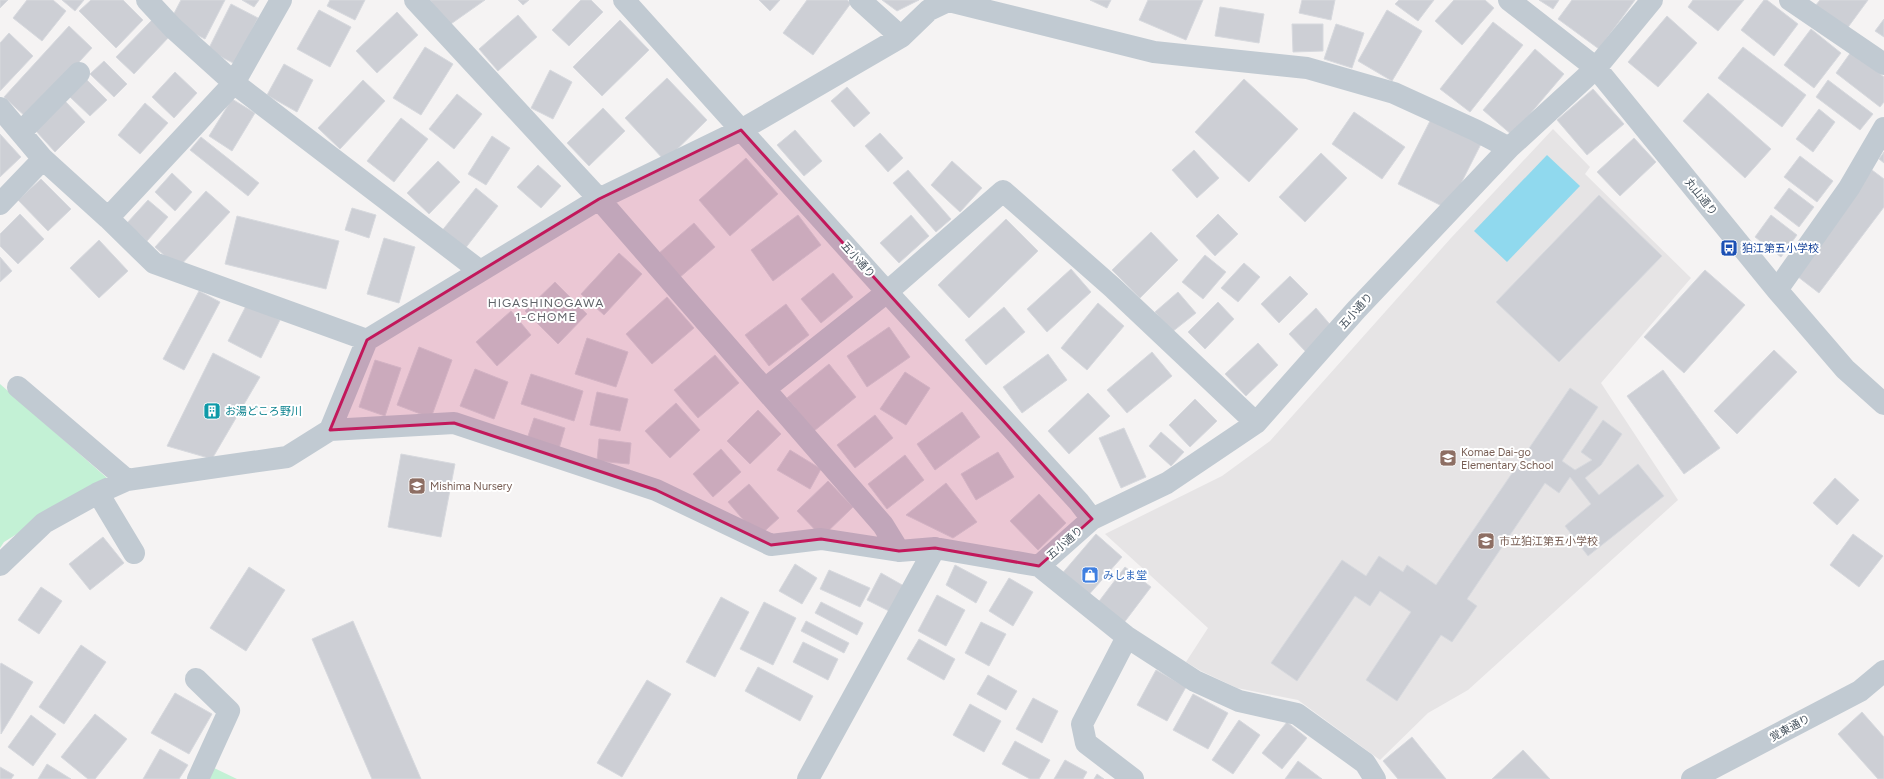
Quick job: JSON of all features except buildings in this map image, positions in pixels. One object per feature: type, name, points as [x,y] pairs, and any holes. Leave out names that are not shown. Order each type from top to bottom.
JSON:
[{"type":"street","points":[[147,0],[173,28],[234,83],[480,271]]},
{"type":"street","points":[[108,218],[234,83],[281,0]]},
{"type":"street","points":[[415,0],[599,199],[766,389],[883,525],[899,552]]},
{"type":"street","name":"五小通り","points":[[624,0],[887,292],[1079,502],[1092,519]]},
{"type":"street","points":[[860,0],[901,37]]},
{"type":"street","name":"丸山通り","points":[[1510,0],[1596,68],[1777,290],[1845,369],[1884,404]]},
{"type":"street","name":"五小通り","points":[[1038,566],[1092,519],[1168,483],[1256,423],[1356,310],[1509,148],[1596,68],[1652,0]]},
{"type":"street","points":[[1790,0],[1884,64]]},
{"type":"street","points":[[330,430],[367,340],[599,199],[741,130],[901,37],[929,10],[950,1],[1154,52],[1307,68],[1394,93],[1475,130],[1509,148]]},
{"type":"street","points":[[21,132],[79,73]]},
{"type":"street","points":[[0,108],[43,159],[108,218],[154,263],[367,340]]},
{"type":"street","points":[[1777,290],[1849,188],[1884,128]]},
{"type":"street","points":[[0,204],[43,159]]},
{"type":"street","points":[[766,389],[887,292],[1003,191],[1112,287],[1256,423]]},
{"type":"street","points":[[18,387],[127,480]]},
{"type":"street","points":[[0,565],[44,523],[98,493],[127,480],[287,457],[330,430],[454,423],[656,490],[771,545],[821,539],[899,552],[935,548],[1038,566],[1127,637],[1195,681],[1239,701],[1296,714],[1365,763],[1375,779]]},
{"type":"street","points":[[98,493],[134,553]]},
{"type":"street","points":[[808,779],[935,548]]},
{"type":"street","points":[[1127,637],[1082,724],[1086,743],[1132,779]]},
{"type":"street","name":"覚東通り","points":[[1692,779],[1860,691],[1884,672]]},
{"type":"street","points":[[196,679],[229,711],[198,779]]},
{"type":"highlighted area","points":[[741,130],[1092,519],[1039,566],[935,548],[899,551],[821,539],[771,545],[656,490],[454,423],[330,430],[367,340],[599,199]]},
{"type":"shaded area","name":"Komae Dai-go Elementary School","points":[[1553,129],[1590,167],[1585,174],[1691,278],[1601,383],[1678,500],[1468,690],[1428,713],[1380,760],[1298,700],[1237,688],[1201,671],[1186,662],[1208,628],[1105,534],[1222,476],[1270,441],[1451,238]]},
{"type":"green space","points":[[0,384],[107,478],[4,542],[0,548]]},
{"type":"green space","points":[[212,767],[237,779],[204,779]]},
{"type":"water","points":[[1547,155],[1580,186],[1507,262],[1474,231]]},
{"type":"place","name":"狛江第五小学校","points":[[1729,248]]},
{"type":"place","name":"お湯どころ野川","points":[[212,411]]},
{"type":"place","name":"Komae Dai-go Elementary School","points":[[1448,458]]},
{"type":"place","name":"Mishima Nursery","points":[[417,486]]},
{"type":"place","name":"市立狛江第五小学校","points":[[1486,541]]},
{"type":"place","name":"みしま堂","points":[[1090,575]]},
{"type":"district","name":"HIGASHINOGAWA 1-CHOME","points":[[546,310]]}]
